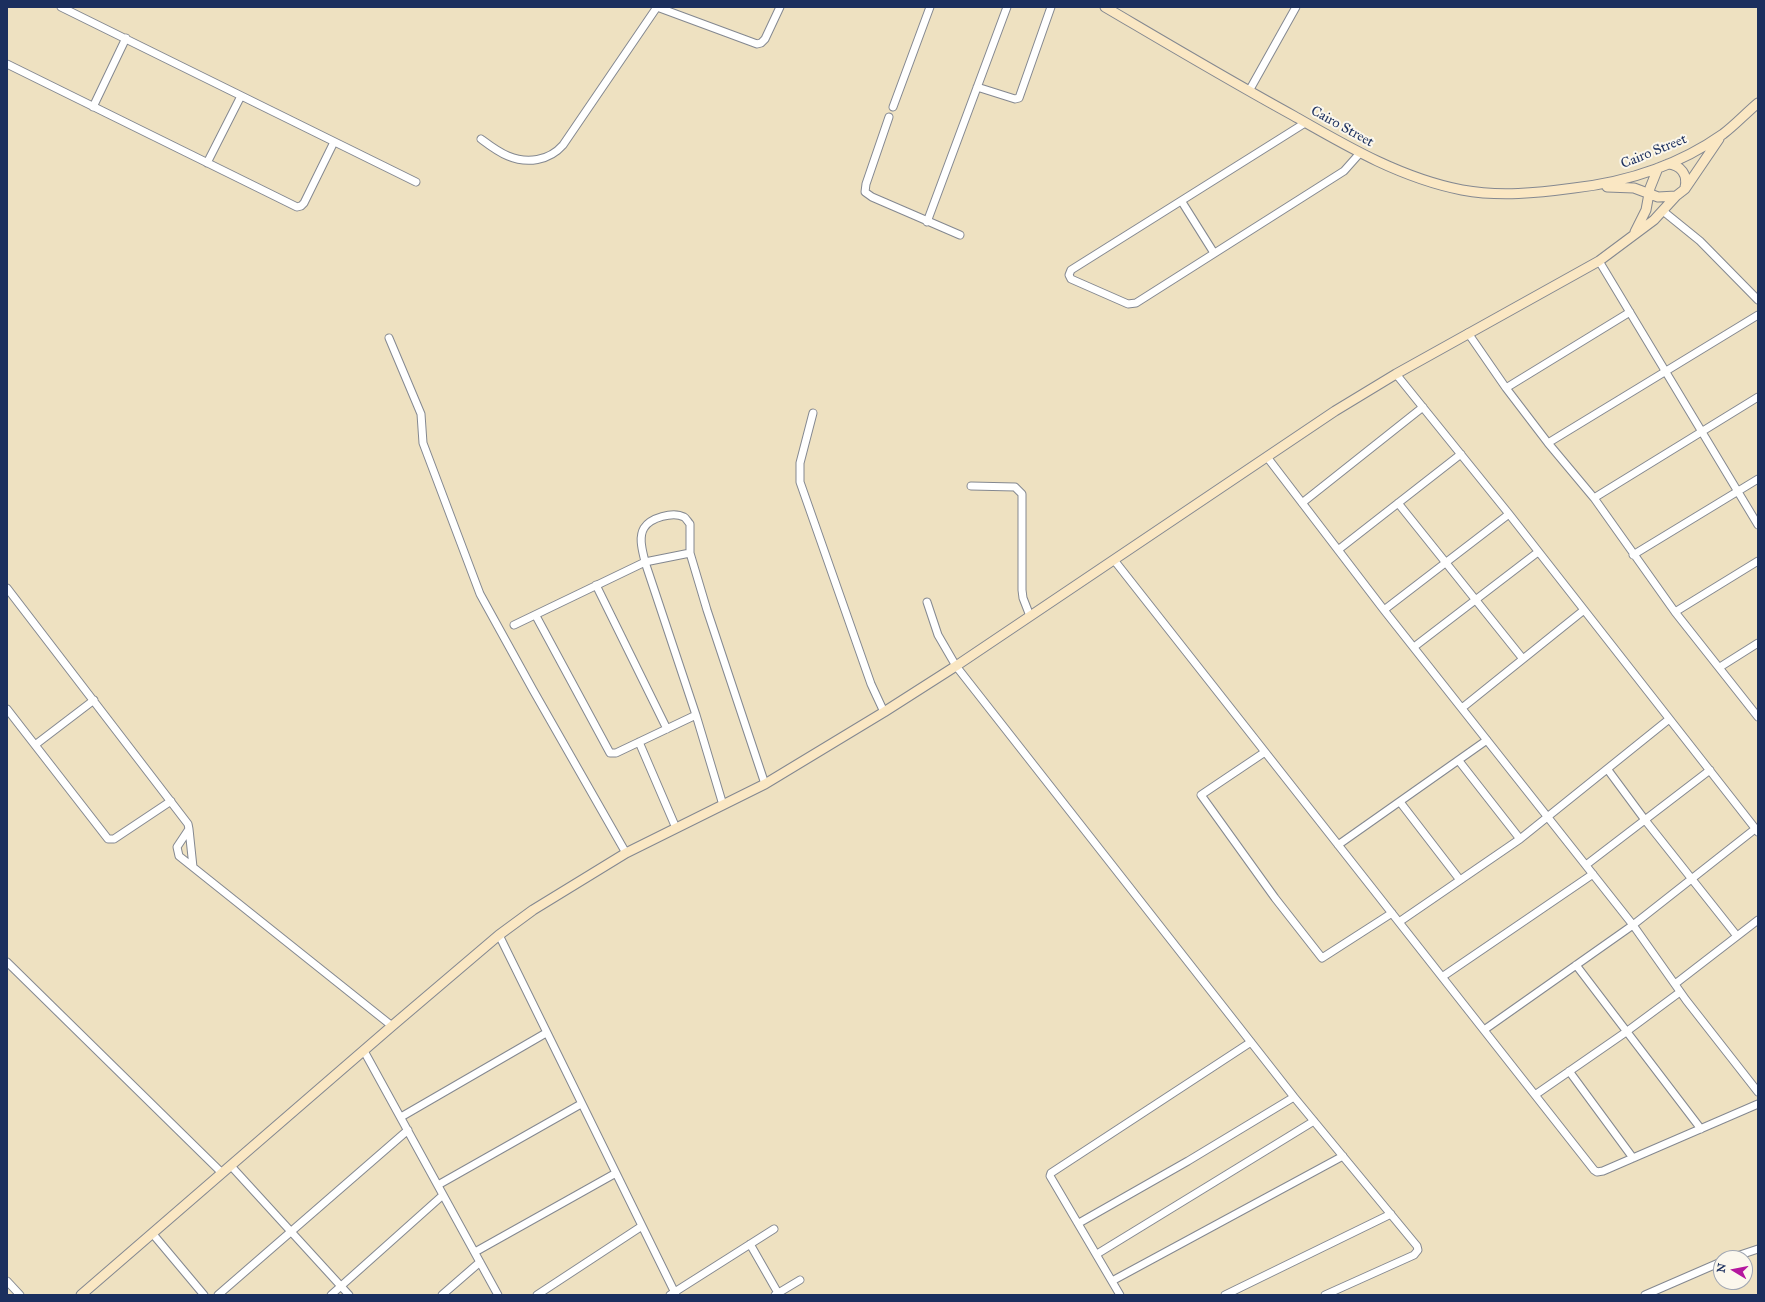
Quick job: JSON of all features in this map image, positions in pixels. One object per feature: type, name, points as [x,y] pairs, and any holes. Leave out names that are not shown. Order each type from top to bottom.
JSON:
[{"type":"main road","name":"Cairo Street","points":[[1105,7],[1249,91],[1360,153],[1412,176],[1462,190],[1498,194],[1529,194],[1624,180],[1668,164],[1697,150],[1724,133],[1758,103]]},
{"type":"main road","name":"Cairo Street","points":[[1589,186],[1629,187],[1662,198],[1676,196],[1684,189],[1724,133]]},
{"type":"main road","points":[[1668,164],[1679,168],[1684,174],[1686,181],[1684,189]]},
{"type":"main road","points":[[1630,238],[1643,218],[1658,168]]},
{"type":"main road","points":[[81,1295],[499,935],[549,899],[626,853],[765,784],[884,712],[956,666],[1335,411],[1468,333],[1599,261],[1664,211],[1676,196]]},
{"type":"street","points":[[61,7],[416,182]]},
{"type":"street","points":[[481,139],[506,156],[518,159],[537,160],[554,154],[563,145],[657,7],[757,44],[761,44],[765,39],[780,7]]},
{"type":"street","points":[[893,107],[930,7]]},
{"type":"street","points":[[928,222],[1007,7]]},
{"type":"street","points":[[977,87],[1015,99],[1019,98],[1050,7]]},
{"type":"street","points":[[1249,91],[1296,7]]},
{"type":"street","points":[[93,107],[126,38]]},
{"type":"street","points":[[7,64],[299,207],[304,203],[334,142]]},
{"type":"street","points":[[207,163],[241,96]]},
{"type":"street","points":[[889,117],[866,184],[865,192],[872,197],[960,235]]},
{"type":"street","points":[[1305,123],[1072,270],[1069,275],[1071,279],[1124,303],[1132,304],[1344,171],[1360,153]]},
{"type":"street","points":[[1182,202],[1214,253]]},
{"type":"street","points":[[1664,211],[1700,241],[1758,300]]},
{"type":"street","points":[[1599,261],[1758,525]]},
{"type":"street","points":[[1506,388],[1630,312]]},
{"type":"street","points":[[1548,443],[1758,315]]},
{"type":"street","points":[[1468,333],[1506,388],[1548,443],[1594,498],[1633,555],[1675,612],[1758,717]]},
{"type":"street","points":[[389,338],[420,414],[423,443],[482,599],[626,853]]},
{"type":"street","points":[[1396,374],[1509,514],[1668,720],[1710,770],[1757,831],[1692,878],[1633,925],[1484,1030]]},
{"type":"street","points":[[1594,498],[1758,397]]},
{"type":"street","points":[[1302,503],[1423,407]]},
{"type":"street","points":[[813,414],[800,463],[800,482],[869,677],[884,712]]},
{"type":"street","points":[[1338,550],[1461,454]]},
{"type":"street","points":[[1267,457],[1384,610],[1633,925],[1680,992],[1758,1092]]},
{"type":"street","points":[[1633,555],[1758,479]]},
{"type":"street","points":[[971,486],[1015,487],[1022,494],[1022,590],[1023,598],[1030,616]]},
{"type":"street","points":[[1398,503],[1523,659]]},
{"type":"street","points":[[723,805],[696,715],[645,562],[641,539],[644,528],[652,520],[673,514],[684,517],[690,524],[690,553],[707,610],[765,784]]},
{"type":"street","points":[[1384,610],[1509,514]]},
{"type":"street","points":[[1414,647],[1538,552]]},
{"type":"street","points":[[514,625],[536,616],[645,562],[690,553]]},
{"type":"street","points":[[1114,560],[1597,1172],[1604,1171],[1758,1104]]},
{"type":"street","points":[[1675,612],[1758,561]]},
{"type":"street","points":[[596,585],[667,729]]},
{"type":"street","points":[[7,588],[188,824],[192,867]]},
{"type":"street","points":[[927,602],[938,634],[956,666],[1294,1097],[1417,1246],[1417,1253],[1325,1295]]},
{"type":"street","points":[[1462,708],[1584,610]]},
{"type":"street","points":[[536,616],[610,753],[616,753],[696,715]]},
{"type":"street","points":[[1720,667],[1758,643]]},
{"type":"street","points":[[35,745],[94,700]]},
{"type":"street","points":[[7,709],[108,839],[114,839],[170,801]]},
{"type":"street","points":[[1399,922],[1548,818],[1668,720]]},
{"type":"street","points":[[1338,845],[1487,740]]},
{"type":"street","points":[[639,742],[676,828]]},
{"type":"street","points":[[1265,752],[1201,795],[1275,898],[1322,958],[1392,913]]},
{"type":"street","points":[[1459,761],[1520,839]]},
{"type":"street","points":[[1608,770],[1645,820],[1737,936]]},
{"type":"street","points":[[1586,865],[1710,770]]},
{"type":"street","points":[[1400,802],[1460,880]]},
{"type":"street","points":[[189,829],[176,850],[179,856],[392,1026]]},
{"type":"street","points":[[1442,977],[1593,874]]},
{"type":"street","points":[[1675,984],[1758,920]]},
{"type":"street","points":[[499,935],[642,1226],[673,1294],[774,1229]]},
{"type":"street","points":[[7,962],[222,1173]]},
{"type":"street","points":[[1576,966],[1701,1128]]},
{"type":"street","points":[[1535,1095],[1626,1032],[1680,992]]},
{"type":"street","points":[[401,1117],[546,1033]]},
{"type":"street","points":[[1120,1295],[1050,1176],[1053,1172],[1251,1042]]},
{"type":"street","points":[[364,1051],[498,1295]]},
{"type":"street","points":[[1569,1071],[1633,1158]]},
{"type":"street","points":[[1079,1223],[1188,1161],[1294,1097]]},
{"type":"street","points":[[438,1185],[582,1104]]},
{"type":"street","points":[[1097,1254],[1314,1121]]},
{"type":"street","points":[[218,1295],[408,1130]]},
{"type":"street","points":[[1112,1281],[1343,1156]]},
{"type":"street","points":[[231,1166],[349,1295]]},
{"type":"street","points":[[475,1252],[616,1173]]},
{"type":"street","points":[[331,1295],[444,1195]]},
{"type":"street","points":[[1225,1295],[1390,1214]]},
{"type":"street","points":[[537,1295],[642,1226]]},
{"type":"street","points":[[152,1233],[204,1295]]},
{"type":"street","points":[[750,1244],[776,1294],[800,1280]]},
{"type":"street","points":[[442,1295],[480,1262]]},
{"type":"street","points":[[1646,1295],[1713,1266]]},
{"type":"street","points":[[7,1281],[20,1295]]}]
